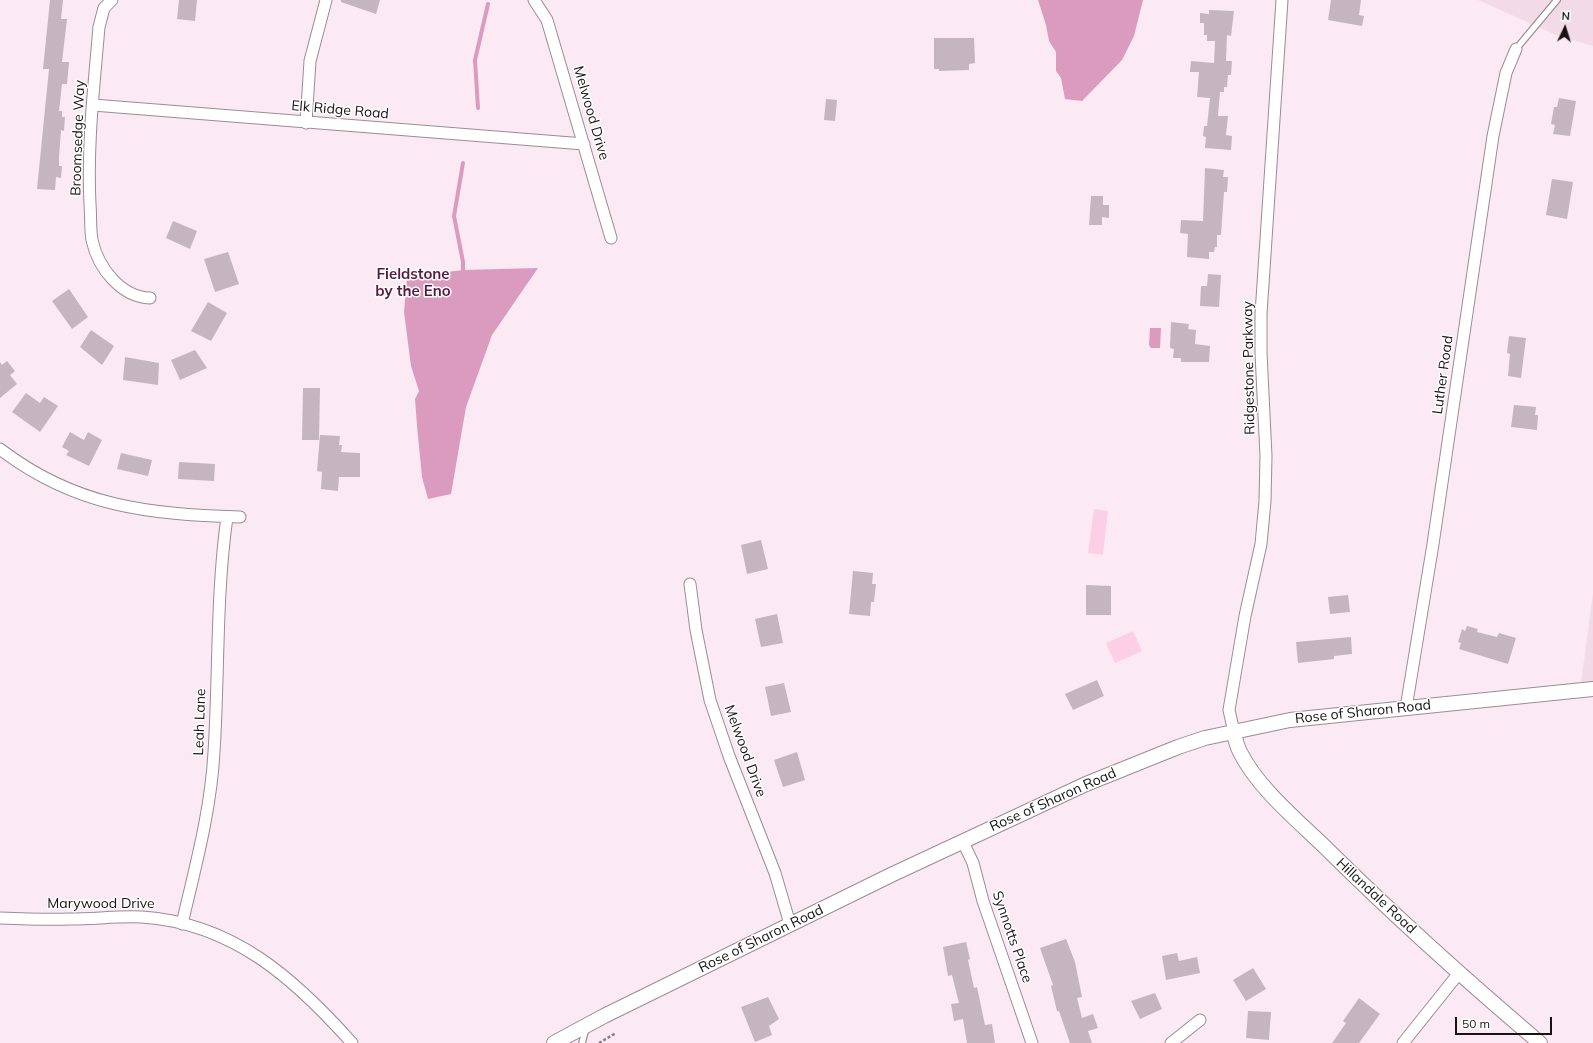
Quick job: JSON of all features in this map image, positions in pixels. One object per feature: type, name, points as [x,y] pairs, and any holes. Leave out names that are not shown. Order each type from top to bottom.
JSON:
[{"type":"street","name":"Broomsedge Way","points":[[112,0],[104,8],[99,27],[88,173],[92,240],[98,258],[116,284],[127,292],[140,298],[150,298]]},
{"type":"street","points":[[306,123],[310,61],[326,0]]},
{"type":"street","name":"Melwood Drive","points":[[534,0],[547,20],[611,238]]},
{"type":"street","name":"Ridgestone Parkway","points":[[1234,732],[1229,710],[1245,616],[1261,544],[1266,500],[1261,314],[1282,0]]},
{"type":"street","name":"Luther Road","points":[[1406,708],[1434,537],[1493,136],[1506,73],[1516,49]]},
{"type":"street","name":"Elk Ridge Road","points":[[93,105],[584,144]]},
{"type":"street","points":[[0,449],[16,461],[54,483],[104,502],[166,513],[240,517]]},
{"type":"street","name":"Leah Lane","points":[[182,924],[204,826],[212,775],[216,674],[227,517]]},
{"type":"street","name":"Melwood Drive","points":[[690,584],[696,630],[710,700],[728,756],[775,873],[790,924]]},
{"type":"street","name":"Rose of Sharon Road","points":[[554,1043],[587,1024],[790,924],[1018,815],[1145,759],[1206,738],[1290,720],[1593,689]]},
{"type":"street","name":"Hillandale Road","points":[[1234,732],[1239,751],[1259,781],[1342,864],[1459,974],[1540,1043]]},
{"type":"street","name":"Synnotts Place","points":[[963,842],[973,863],[983,901],[1032,1043]]},
{"type":"street","name":"Marywood Drive","points":[[0,918],[68,920],[143,917],[182,924],[219,935],[248,950],[299,987],[352,1043]]},
{"type":"street","points":[[1403,1043],[1459,974]]},
{"type":"street","points":[[1171,1043],[1200,1020]]},
{"type":"lane","points":[[1516,49],[1557,0]]},
{"type":"lane","points":[[582,1043],[587,1024]]},
{"type":"path","points":[[599,1043],[616,1033]]},
{"type":"shaded area","points":[[1038,0],[1143,0],[1134,36],[1122,60],[1082,101],[1065,99],[1061,78],[1056,71],[1056,52],[1049,41],[1046,25]]},
{"type":"shaded area","points":[[1478,0],[1593,0],[1593,46],[1554,34]]},
{"type":"shaded area","points":[[538,268],[492,335],[466,407],[451,494],[428,499],[422,477],[417,426],[415,399],[419,391],[411,366],[404,312],[407,277],[463,270]]},
{"type":"shaded area","points":[[1150,328],[1161,328],[1160,348],[1151,348],[1149,345]]},
{"type":"shaded area","points":[[1094,509],[1108,511],[1103,555],[1088,553]]},
{"type":"shaded area","points":[[1593,593],[1593,689],[1580,690]]},
{"type":"shaded area","points":[[1133,631],[1142,651],[1115,663],[1106,643]]},
{"type":"building","points":[[50,0],[63,0],[61,19],[67,19],[62,62],[69,62],[67,84],[62,84],[59,111],[62,111],[62,117],[65,117],[64,131],[61,130],[59,157],[59,166],[62,166],[61,178],[56,177],[55,190],[37,189],[49,69],[43,69]]},
{"type":"building","points":[[179,0],[197,0],[195,21],[177,19]]},
{"type":"building","points":[[341,0],[380,0],[376,14],[341,2]]},
{"type":"building","points":[[1331,0],[1361,0],[1359,15],[1364,16],[1362,26],[1328,20]]},
{"type":"building","points":[[1209,10],[1234,11],[1231,36],[1227,35],[1226,61],[1232,61],[1231,75],[1228,75],[1227,87],[1224,87],[1224,92],[1220,92],[1218,116],[1228,116],[1226,135],[1232,136],[1231,150],[1205,148],[1206,137],[1203,136],[1204,126],[1207,126],[1210,98],[1197,97],[1199,72],[1190,72],[1191,61],[1214,63],[1215,41],[1207,41],[1207,35],[1204,35],[1204,23],[1200,23],[1200,13],[1209,14]]},
{"type":"building","points":[[934,38],[974,38],[975,63],[969,64],[969,70],[939,71],[939,69],[934,69]]},
{"type":"building","points":[[1559,98],[1576,101],[1570,136],[1553,134],[1555,125],[1551,124],[1554,107],[1557,107]]},
{"type":"building","points":[[826,99],[837,100],[835,121],[824,120]]},
{"type":"building","points":[[1205,168],[1224,170],[1223,177],[1228,177],[1227,192],[1224,192],[1221,235],[1217,235],[1217,247],[1215,247],[1214,252],[1209,252],[1209,259],[1187,257],[1188,234],[1180,233],[1181,220],[1203,221]]},
{"type":"building","points":[[1552,179],[1573,182],[1567,219],[1546,215]]},
{"type":"building","points":[[1091,196],[1103,196],[1103,205],[1109,205],[1109,218],[1102,217],[1102,225],[1089,225]]},
{"type":"building","points":[[173,221],[197,231],[190,249],[166,238]]},
{"type":"building","points":[[228,252],[239,284],[215,292],[204,259]]},
{"type":"building","points":[[1208,274],[1221,275],[1219,307],[1200,306],[1201,286],[1207,286]]},
{"type":"building","points":[[69,289],[88,317],[72,329],[52,301]]},
{"type":"building","points":[[208,302],[227,313],[211,341],[191,331]]},
{"type":"building","points":[[1171,322],[1189,324],[1188,329],[1196,330],[1195,344],[1210,346],[1209,362],[1181,362],[1181,358],[1173,358],[1174,349],[1170,348]]},
{"type":"building","points":[[91,330],[114,346],[102,365],[80,347]]},
{"type":"building","points":[[1509,336],[1526,338],[1521,378],[1508,376],[1510,354],[1507,353]]},
{"type":"building","points":[[195,350],[207,368],[180,380],[171,360]]},
{"type":"building","points":[[125,357],[159,363],[158,385],[123,380]]},
{"type":"building","points":[[7,361],[15,371],[10,375],[17,384],[0,398],[0,362],[2,365]]},
{"type":"building","points":[[303,388],[320,388],[319,440],[302,440]]},
{"type":"building","points":[[26,393],[40,403],[44,397],[58,406],[40,432],[12,412]]},
{"type":"building","points":[[1514,405],[1536,407],[1535,415],[1538,415],[1537,430],[1511,427]]},
{"type":"building","points":[[70,432],[84,440],[88,432],[102,440],[89,466],[66,455],[69,451],[62,447]]},
{"type":"building","points":[[320,435],[340,436],[339,445],[342,445],[341,452],[360,453],[360,477],[339,477],[338,491],[321,489],[322,472],[317,471]]},
{"type":"building","points":[[121,453],[152,460],[148,476],[117,469]]},
{"type":"building","points":[[179,462],[215,464],[214,481],[178,479]]},
{"type":"building","points":[[761,540],[768,569],[747,574],[741,545]]},
{"type":"building","points":[[853,571],[873,573],[872,584],[876,584],[874,602],[871,602],[870,616],[849,614]]},
{"type":"building","points":[[1086,585],[1111,586],[1111,615],[1086,615]]},
{"type":"building","points":[[1348,595],[1350,612],[1330,614],[1328,597]]},
{"type":"building","points":[[777,614],[783,643],[761,647],[755,619]]},
{"type":"building","points":[[1467,626],[1478,629],[1477,632],[1497,637],[1499,633],[1516,638],[1508,664],[1459,649],[1461,643],[1458,642],[1462,629],[1465,631]]},
{"type":"building","points":[[1351,637],[1352,654],[1334,656],[1334,659],[1298,663],[1296,642]]},
{"type":"building","points":[[1097,680],[1104,696],[1073,710],[1065,694]]},
{"type":"building","points":[[784,683],[791,712],[771,716],[765,687]]},
{"type":"building","points":[[797,752],[805,780],[783,787],[774,760]]},
{"type":"building","points":[[1066,939],[1075,962],[1082,997],[1077,998],[1082,1018],[1093,1014],[1098,1028],[1088,1031],[1092,1043],[1070,1043],[1059,1011],[1057,1011],[1051,986],[1053,985],[1040,948]]},
{"type":"building","points":[[966,942],[974,988],[977,987],[985,1025],[992,1024],[995,1043],[967,1043],[963,1019],[954,1021],[951,1004],[959,1003],[952,975],[948,976],[943,947]]},
{"type":"building","points":[[1177,953],[1179,961],[1197,957],[1200,973],[1166,980],[1162,956]]},
{"type":"building","points":[[1253,968],[1266,989],[1246,1001],[1233,980]]},
{"type":"building","points":[[1155,993],[1162,1009],[1140,1019],[1131,1001]]},
{"type":"building","points":[[768,997],[779,1019],[769,1026],[772,1035],[755,1042],[741,1007]]},
{"type":"building","points":[[1359,998],[1380,1014],[1359,1043],[1332,1043],[1346,1023],[1343,1021]]},
{"type":"building","points":[[1248,1011],[1271,1012],[1269,1040],[1246,1038]]},
{"type":"waterway","points":[[478,108],[475,60],[488,4]]},
{"type":"waterway","points":[[463,163],[454,216],[463,262],[463,275]]},
{"type":"district","name":"Fieldstone by the Eno","points":[[413,282]]}]
